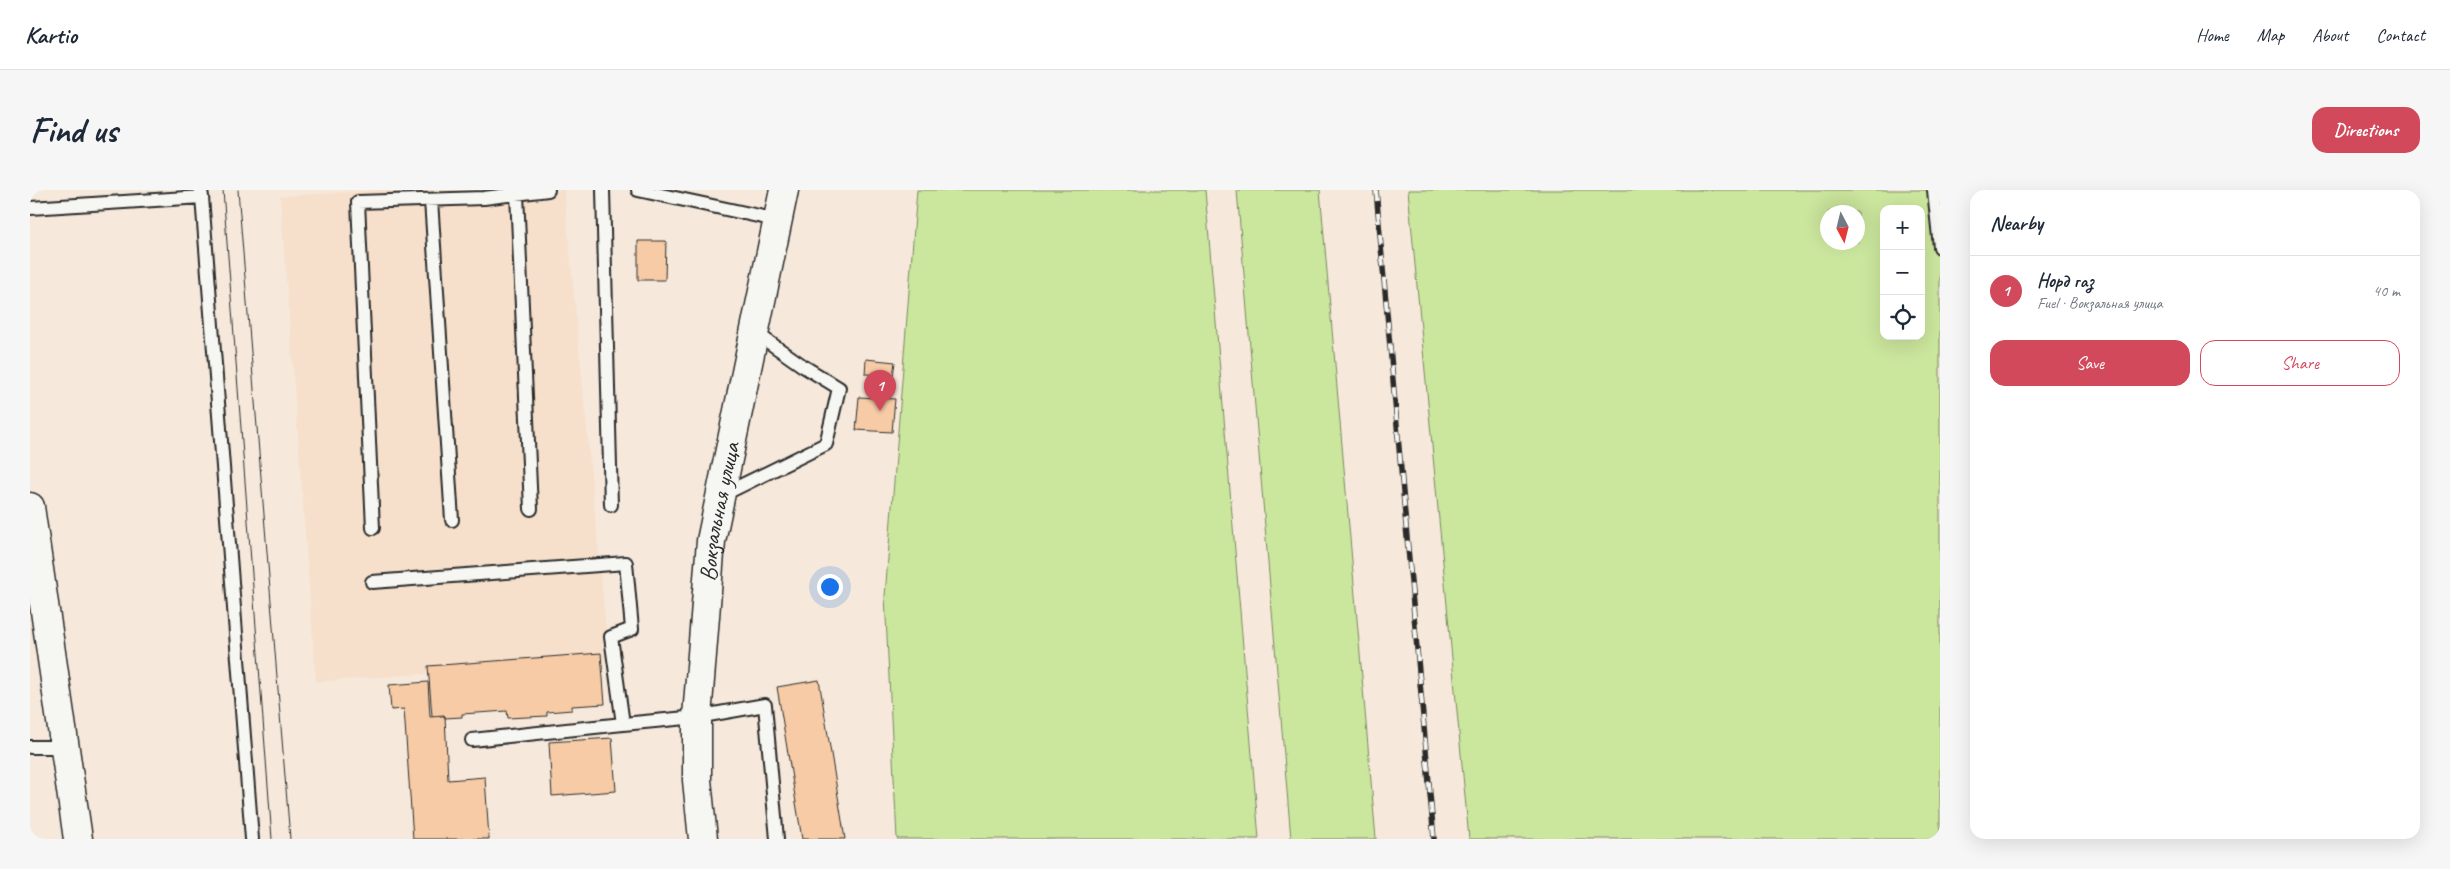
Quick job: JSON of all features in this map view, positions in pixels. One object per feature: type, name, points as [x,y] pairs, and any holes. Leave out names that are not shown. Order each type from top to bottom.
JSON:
[{"type":"main road","name":"Вокзальная улица","points":[[703,839],[697,780],[697,717],[711,541],[753,331],[784,190]]},
{"type":"main road","points":[[30,506],[78,839]]},
{"type":"lane","points":[[373,528],[358,202],[431,200],[548,190]]},
{"type":"lane","points":[[603,190],[611,505]]},
{"type":"lane","points":[[638,190],[777,220]]},
{"type":"lane","points":[[1934,190],[1940,247]]},
{"type":"lane","points":[[30,208],[120,196],[202,193],[252,839]]},
{"type":"lane","points":[[517,194],[531,509]]},
{"type":"lane","points":[[431,200],[452,520]]},
{"type":"lane","points":[[720,496],[826,444],[839,388],[803,366],[753,331]]},
{"type":"lane","points":[[372,582],[626,563],[632,629],[611,637],[622,724]]},
{"type":"lane","points":[[472,740],[697,717],[765,705],[777,839]]},
{"type":"lane","points":[[30,747],[65,747]]},
{"type":"shaded area","points":[[383,190],[564,190],[609,660],[316,682],[280,196]]},
{"type":"green space","points":[[917,190],[1205,190],[1259,839],[897,839],[885,596]]},
{"type":"green space","points":[[1237,190],[1320,190],[1376,839],[1291,839]]},
{"type":"green space","points":[[1408,190],[1940,190],[1940,839],[1469,839]]},
{"type":"building","points":[[638,241],[666,241],[665,280],[638,280]]},
{"type":"building","points":[[866,359],[895,362],[893,376],[865,374]]},
{"type":"building","points":[[859,397],[895,399],[892,432],[856,430]]},
{"type":"building","points":[[601,653],[605,704],[572,706],[572,710],[547,712],[547,716],[508,718],[507,711],[462,714],[462,717],[445,718],[444,715],[432,716],[428,666]]},
{"type":"building","points":[[819,680],[845,839],[802,839],[777,687]]},
{"type":"building","points":[[428,682],[430,717],[445,716],[448,780],[485,777],[489,839],[413,839],[404,709],[391,710],[389,685]]},
{"type":"building","points":[[612,738],[616,791],[552,796],[549,742]]},
{"type":"tram line","points":[[223,190],[272,839]]},
{"type":"tram line","points":[[238,190],[290,839]]},
{"type":"railway","points":[[1376,190],[1434,839]]},
{"type":"place","name":"Норд газ","points":[[880,411]]}]
